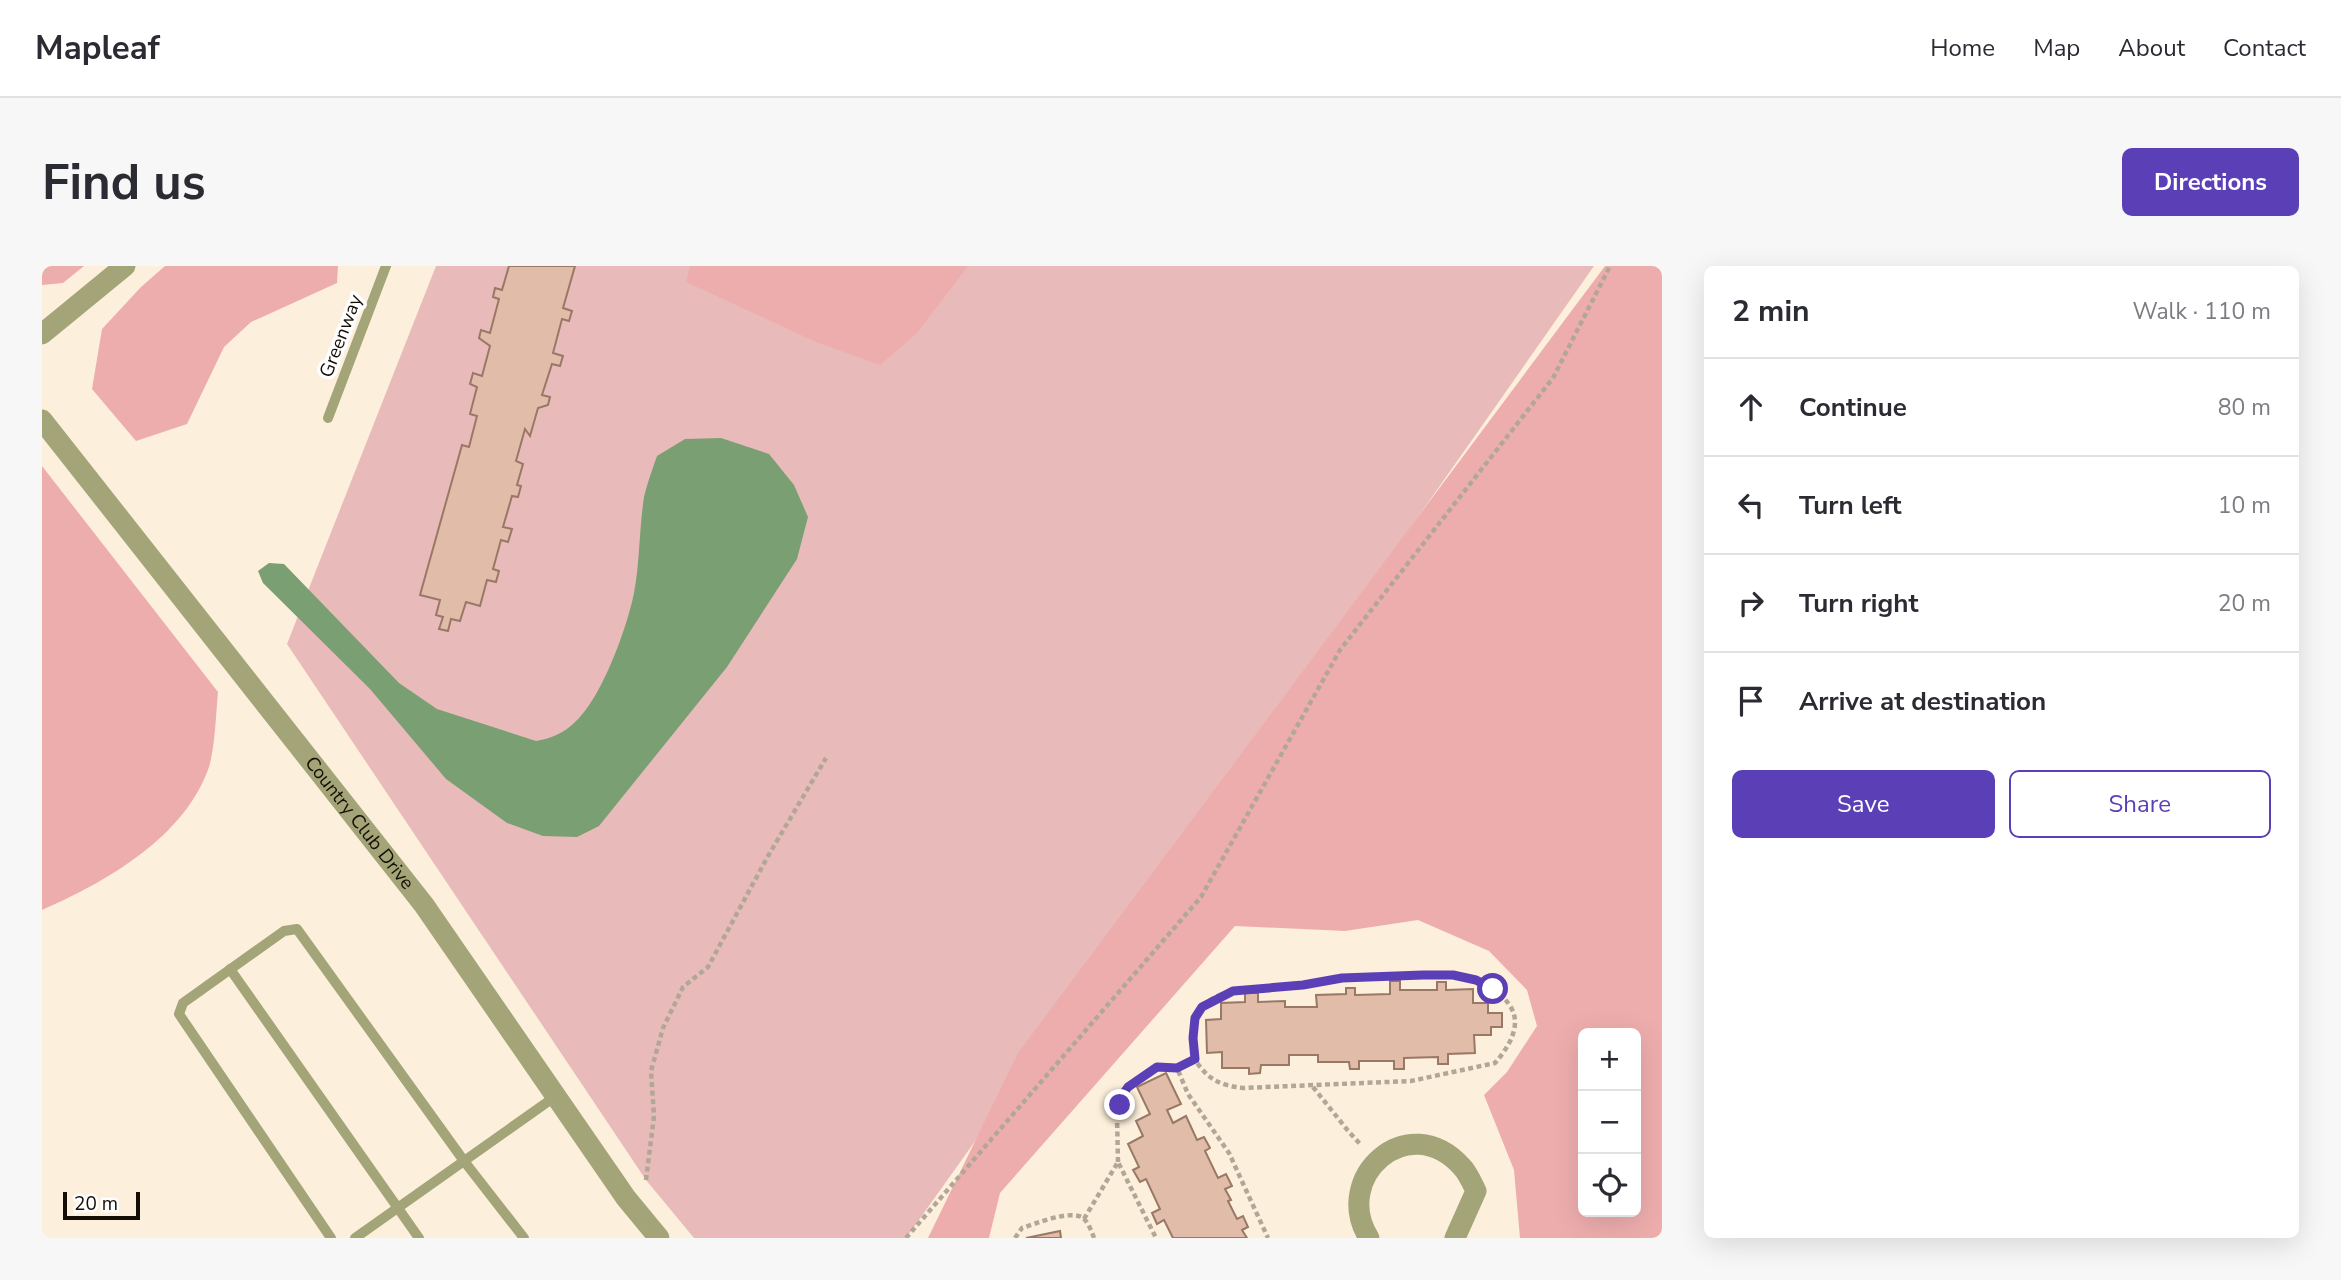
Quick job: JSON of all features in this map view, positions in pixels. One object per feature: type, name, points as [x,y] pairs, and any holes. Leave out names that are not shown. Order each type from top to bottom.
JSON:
[{"type":"street","points":[[42,334],[125,266]]},
{"type":"street","name":"Country Club Drive","points":[[42,420],[424,905],[626,1198],[659,1238]]},
{"type":"street","points":[[1369,1238],[1361,1217],[1362,1183],[1378,1160],[1398,1147],[1411,1143],[1428,1144],[1445,1152],[1464,1168],[1476,1191],[1455,1238]]},
{"type":"lane","name":"Greenway","points":[[328,418],[386,266]]},
{"type":"lane","points":[[331,1238],[179,1014],[183,1003],[284,930],[297,929],[464,1161],[524,1238]]},
{"type":"lane","points":[[230,969],[419,1238]]},
{"type":"lane","points":[[355,1238],[556,1096]]},
{"type":"path","points":[[906,1238],[1201,897],[1340,650],[1553,378],[1610,266]]},
{"type":"path","points":[[646,1180],[654,1116],[651,1071],[663,1028],[683,987],[708,967],[768,856],[826,758]]},
{"type":"path","points":[[1453,975],[1476,980],[1493,989],[1513,1010],[1512,1038],[1495,1063],[1411,1081],[1313,1086],[1229,1086],[1205,1074],[1195,1059],[1195,1018],[1202,1007],[1233,991],[1250,988],[1303,985],[1342,978],[1453,975]]},
{"type":"path","points":[[1156,1238],[1118,1162],[1117,1117],[1123,1094],[1128,1087],[1157,1067],[1177,1068],[1195,1059]]},
{"type":"path","points":[[1177,1068],[1188,1094],[1229,1153],[1268,1238]]},
{"type":"path","points":[[1313,1086],[1349,1132],[1378,1160]]},
{"type":"path","points":[[1084,1219],[1118,1162]]},
{"type":"path","points":[[1015,1238],[1022,1228],[1064,1215],[1076,1215],[1084,1219],[1094,1238]]},
{"type":"shaded area","points":[[42,266],[84,266],[63,283],[42,285]]},
{"type":"shaded area","points":[[165,266],[338,266],[337,283],[251,322],[224,347],[187,424],[136,441],[92,389],[102,329],[141,287]]},
{"type":"shaded area","points":[[436,266],[1594,266],[1270,728],[906,1238],[694,1238],[646,1180],[287,644]]},
{"type":"shaded area","points":[[690,266],[968,266],[917,333],[880,365],[816,342],[686,282]]},
{"type":"shaded area","points":[[1605,266],[1662,266],[1662,1238],[1520,1238],[1514,1170],[1484,1095],[1507,1072],[1537,1026],[1527,990],[1489,951],[1418,920],[1345,931],[1235,926],[1000,1193],[989,1238],[928,1238],[1018,1053]]},
{"type":"shaded area","points":[[721,438],[769,454],[794,485],[808,517],[797,559],[727,667],[599,826],[577,837],[543,836],[507,823],[446,779],[370,689],[263,583],[258,571],[269,563],[284,564],[399,683],[437,709],[536,741],[546,739],[566,730],[584,712],[603,681],[619,643],[634,593],[644,497],[657,456],[685,439]]},
{"type":"shaded area","points":[[42,466],[218,692],[209,767],[198,792],[182,815],[162,836],[117,871],[42,910]]},
{"type":"building","points":[[509,266],[575,266],[563,308],[572,311],[569,321],[562,319],[553,353],[563,356],[560,366],[552,364],[542,395],[550,397],[548,405],[538,408],[530,436],[525,429],[516,461],[523,464],[517,485],[521,486],[518,497],[512,496],[503,527],[512,529],[508,542],[501,540],[493,569],[499,571],[496,582],[487,580],[480,606],[466,602],[460,621],[451,619],[448,631],[439,629],[443,617],[436,615],[440,600],[420,595],[462,445],[469,447],[477,416],[470,414],[477,387],[470,384],[473,373],[482,376],[490,346],[479,338],[481,330],[490,333],[499,299],[493,297],[495,288],[502,290]]},
{"type":"building","points":[[1390,981],[1400,981],[1400,990],[1437,990],[1437,982],[1446,982],[1446,990],[1473,989],[1473,1003],[1488,1003],[1488,1013],[1502,1013],[1502,1027],[1491,1027],[1491,1035],[1474,1035],[1475,1053],[1448,1054],[1448,1064],[1438,1064],[1438,1057],[1404,1058],[1404,1069],[1394,1069],[1394,1061],[1359,1061],[1359,1069],[1350,1069],[1349,1062],[1318,1062],[1318,1055],[1289,1055],[1289,1065],[1261,1065],[1260,1073],[1249,1074],[1249,1068],[1222,1068],[1222,1052],[1207,1053],[1206,1020],[1221,1019],[1221,1003],[1245,1002],[1245,993],[1258,993],[1258,1002],[1285,1001],[1285,1007],[1317,1007],[1316,995],[1346,994],[1346,988],[1355,988],[1355,995],[1390,994]]},
{"type":"building","points":[[1166,1073],[1181,1104],[1167,1110],[1173,1123],[1186,1116],[1197,1140],[1204,1137],[1210,1148],[1205,1151],[1218,1178],[1226,1174],[1232,1186],[1225,1189],[1231,1200],[1228,1201],[1237,1219],[1243,1216],[1248,1227],[1242,1230],[1247,1238],[1173,1238],[1164,1220],[1157,1224],[1152,1213],[1160,1209],[1146,1179],[1140,1182],[1133,1170],[1139,1167],[1128,1144],[1143,1136],[1136,1121],[1150,1114],[1137,1087]]},
{"type":"building","points":[[1060,1231],[1061,1238],[1026,1238]]},
{"type":"route","points":[[1120,1105],[1128,1087],[1157,1067],[1177,1068],[1195,1059],[1195,1018],[1202,1007],[1233,991],[1303,985],[1342,978],[1423,975],[1453,975],[1476,980],[1493,989]]}]
